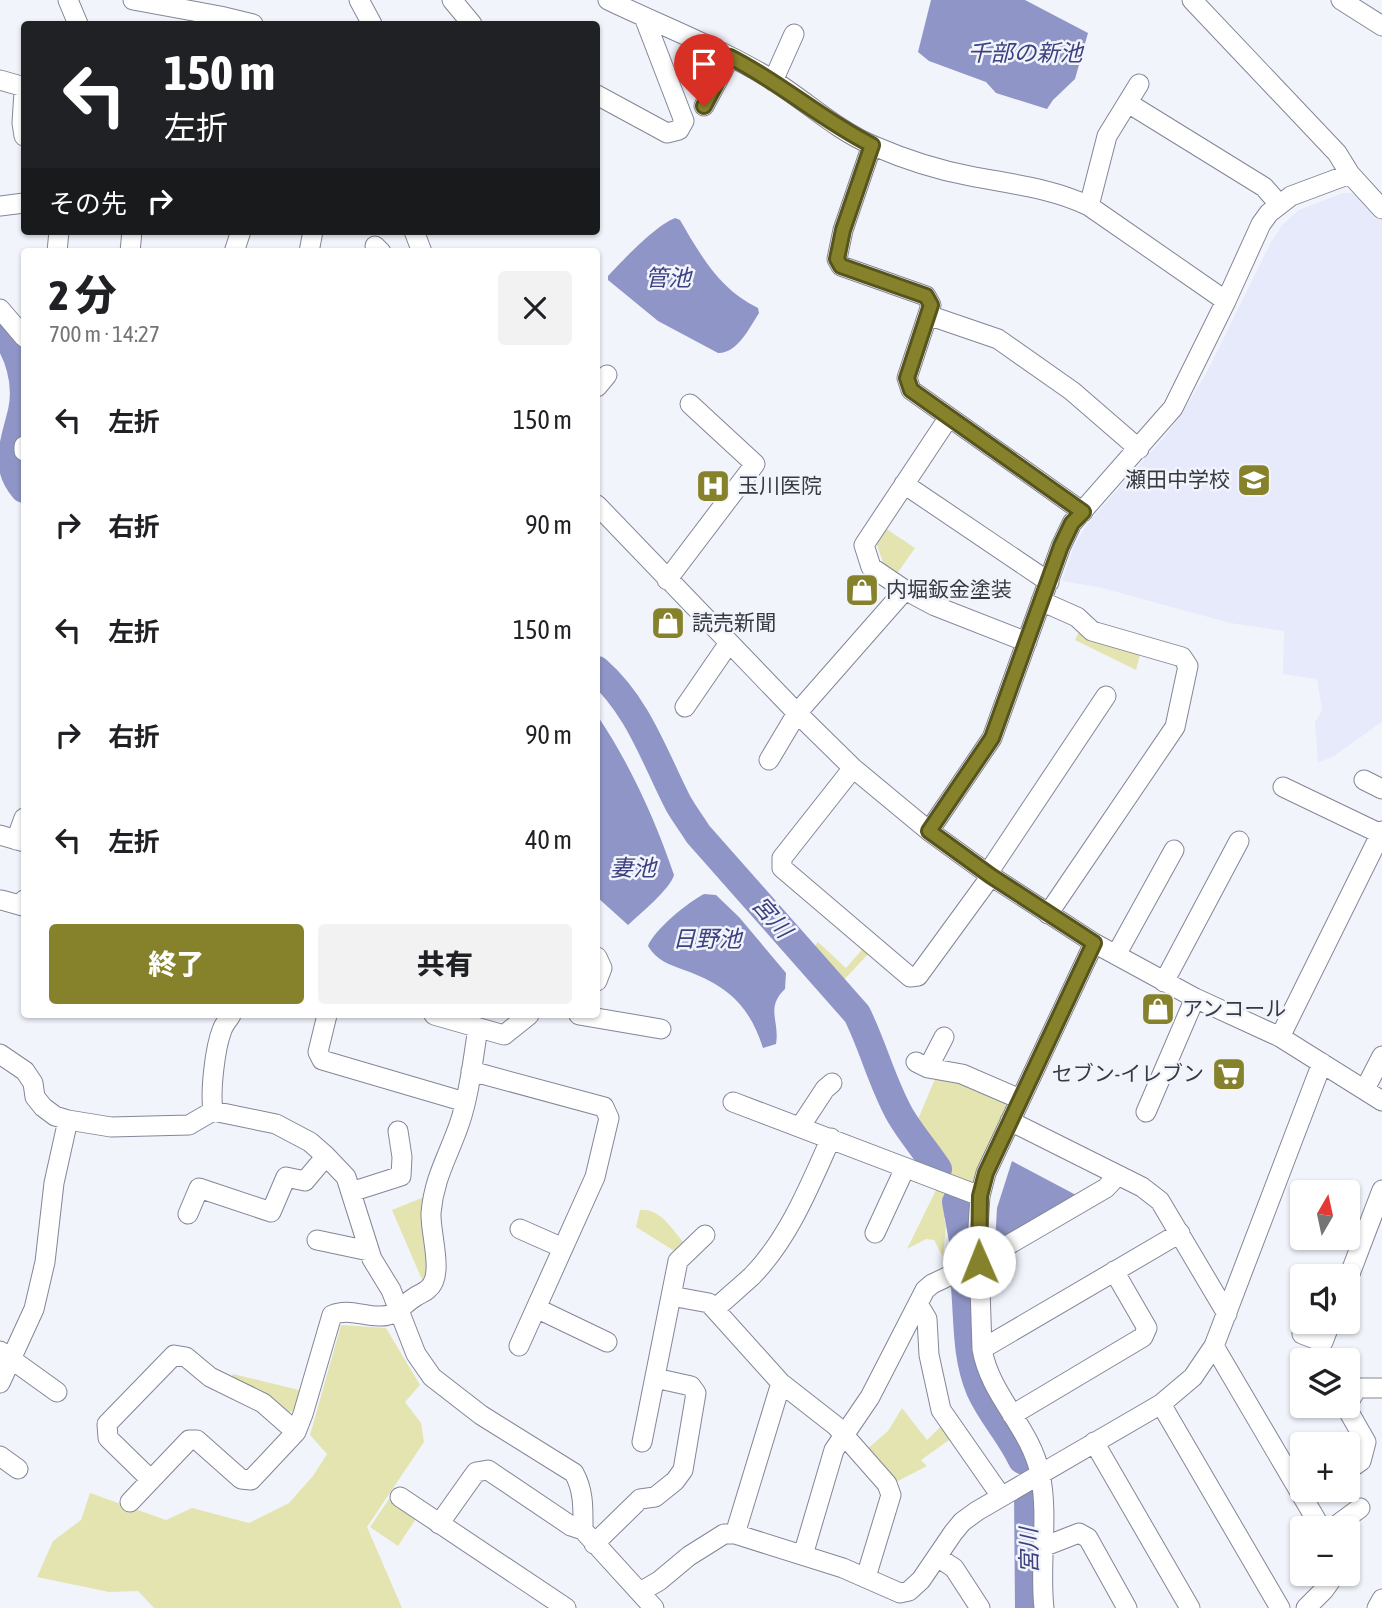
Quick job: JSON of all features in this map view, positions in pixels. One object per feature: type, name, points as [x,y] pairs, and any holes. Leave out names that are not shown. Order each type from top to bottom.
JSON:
[{"type":"street","points":[[68,0],[77,21]]},
{"type":"street","points":[[134,0],[191,5],[226,21]]},
{"type":"street","points":[[359,0],[370,21]]},
{"type":"street","points":[[452,0],[470,21]]},
{"type":"street","points":[[608,0],[730,57],[774,81],[845,132],[872,145],[944,170],[1066,195],[1088,206],[1226,301]]},
{"type":"street","points":[[1192,0],[1337,153],[1350,174],[1382,209]]},
{"type":"street","points":[[1341,0],[1382,26]]},
{"type":"street","points":[[600,97],[667,133],[679,130],[684,121],[645,18]]},
{"type":"street","points":[[774,81],[794,34]]},
{"type":"street","points":[[704,106],[730,57]]},
{"type":"street","points":[[0,80],[21,86]]},
{"type":"street","points":[[1088,206],[1107,136],[1139,84]]},
{"type":"street","points":[[1128,103],[1264,187],[1279,204]]},
{"type":"street","points":[[872,145],[843,230],[837,259],[841,266],[926,296],[931,305],[907,378],[911,390],[1083,512]]},
{"type":"street","points":[[929,831],[992,738],[1061,546],[1072,523],[1173,408],[1261,224],[1279,204],[1291,196],[1350,174]]},
{"type":"street","points":[[0,206],[21,203]]},
{"type":"street","points":[[0,309],[21,334]]},
{"type":"street","points":[[928,315],[998,339],[1072,391],[1139,449]]},
{"type":"street","points":[[667,580],[755,464],[690,404]]},
{"type":"street","points":[[949,417],[864,545],[871,567],[935,606],[1027,642]]},
{"type":"street","points":[[904,484],[1077,617],[1091,631],[1182,657],[1188,666],[1175,727],[1048,914]]},
{"type":"street","points":[[600,508],[853,768],[929,831],[989,875],[1094,943],[1195,998],[1280,1037],[1382,1101]]},
{"type":"street","points":[[769,760],[797,713],[905,590]]},
{"type":"street","points":[[685,707],[729,643]]},
{"type":"street","points":[[853,768],[782,858],[782,867],[910,977],[918,976],[989,875],[1106,696]]},
{"type":"street","points":[[1364,780],[1382,789]]},
{"type":"street","points":[[1280,1037],[1381,833],[1283,786]]},
{"type":"street","points":[[1164,982],[1239,841]]},
{"type":"street","points":[[1116,955],[1174,850]]},
{"type":"street","points":[[1,900],[21,905]]},
{"type":"street","points":[[1044,1608],[1040,1474],[1030,1441],[1003,1401],[985,1364],[982,1349],[980,1196],[986,1173],[1094,943]]},
{"type":"street","points":[[1146,1112],[1195,998]]},
{"type":"street","points":[[213,1111],[218,1047],[222,1028],[229,1018]]},
{"type":"street","points":[[326,1018],[317,1052],[322,1060],[465,1102]]},
{"type":"street","points":[[444,1018],[504,1035],[524,1018]]},
{"type":"street","points":[[599,1018],[661,1029]]},
{"type":"street","points":[[130,1502],[188,1440],[197,1440],[241,1479],[251,1480],[296,1432],[332,1315],[342,1311],[381,1317],[400,1311],[412,1299],[431,1288],[437,1272],[437,1259],[432,1243],[433,1192],[460,1121],[478,1028]]},
{"type":"street","points":[[944,1037],[922,1065],[962,1074],[1020,1099]]},
{"type":"street","points":[[0,1054],[25,1071],[33,1083],[35,1097],[43,1107],[55,1116],[68,1120],[111,1127],[189,1125],[213,1111],[276,1124],[310,1142],[346,1177],[369,1251],[391,1290],[416,1354],[432,1377],[481,1415],[574,1473],[580,1484],[589,1537]]},
{"type":"street","points":[[1365,1089],[1382,1056]]},
{"type":"street","points":[[640,1592],[724,1534],[735,1534],[803,1555],[866,1577],[900,1593],[909,1591],[921,1580],[962,1522],[1001,1496],[1161,1404],[1193,1377],[1214,1346],[1322,1063]]},
{"type":"street","points":[[471,1071],[604,1108],[610,1118],[595,1177],[519,1346]]},
{"type":"street","points":[[800,1127],[825,1089],[832,1083]]},
{"type":"street","points":[[733,1102],[980,1196]]},
{"type":"street","points":[[0,1383],[6,1354],[34,1309],[45,1262],[54,1183],[68,1120]]},
{"type":"street","points":[[1010,1121],[1142,1187],[1160,1201],[1227,1314]]},
{"type":"street","points":[[351,1192],[401,1176],[402,1157],[398,1131]]},
{"type":"street","points":[[715,1309],[753,1275],[772,1250],[797,1211],[831,1138]]},
{"type":"street","points":[[188,1214],[199,1188],[271,1212],[286,1177],[305,1181],[326,1156]]},
{"type":"street","points":[[875,1233],[905,1168]]},
{"type":"street","points":[[803,1555],[834,1450],[870,1397],[925,1290],[932,1283],[979,1262],[1106,1188],[1118,1175]]},
{"type":"street","points":[[1354,1264],[1382,1190]]},
{"type":"street","points":[[520,1229],[563,1248]]},
{"type":"street","points":[[982,1349],[1180,1233]]},
{"type":"street","points":[[642,1442],[678,1261],[705,1236]]},
{"type":"street","points":[[317,1240],[369,1251]]},
{"type":"street","points":[[1012,1415],[1143,1337],[1147,1328],[1114,1271]]},
{"type":"street","points":[[671,1296],[709,1303],[781,1383],[836,1426],[887,1484],[891,1495],[866,1577]]},
{"type":"street","points":[[918,1304],[927,1319],[929,1355],[941,1410],[1001,1496]]},
{"type":"street","points":[[536,1308],[607,1342]]},
{"type":"street","points":[[1303,1334],[1323,1342],[1326,1334]]},
{"type":"street","points":[[1214,1346],[1290,1462]]},
{"type":"street","points":[[6,1354],[57,1392]]},
{"type":"street","points":[[151,1480],[108,1438],[107,1424],[174,1355],[186,1357],[210,1377],[263,1403],[296,1432]]},
{"type":"street","points":[[589,1537],[640,1499],[655,1496],[675,1481],[683,1470],[696,1393],[691,1386],[655,1378]]},
{"type":"street","points":[[735,1534],[781,1383]]},
{"type":"street","points":[[1360,1462],[1366,1441],[1346,1407],[1357,1388],[1382,1388]]},
{"type":"street","points":[[1161,1404],[1280,1608]]},
{"type":"street","points":[[1094,1442],[1190,1608]]},
{"type":"street","points":[[0,1456],[18,1469]]},
{"type":"street","points":[[439,1524],[476,1472],[488,1470],[589,1537],[654,1608]]},
{"type":"street","points":[[400,1497],[566,1608]]},
{"type":"street","points":[[1349,1516],[1360,1508]]},
{"type":"street","points":[[1043,1547],[1079,1533],[1087,1538],[1127,1608]]},
{"type":"street","points":[[937,1557],[954,1568],[980,1608]]},
{"type":"street","points":[[1306,1608],[1327,1586]]},
{"type":"street","points":[[1377,1608],[1382,1599]]},
{"type":"shaded area","name":"瀬田中学校","points":[[1343,193],[1352,193],[1362,199],[1382,222],[1382,722],[1334,756],[1318,763],[1315,722],[1322,711],[1317,679],[1283,674],[1284,631],[1230,623],[1102,588],[1062,581],[1074,546],[1087,524],[1183,412],[1208,370],[1270,244],[1283,224],[1299,210]]},
{"type":"green space","points":[[885,528],[915,548],[896,575],[886,570],[875,540]]},
{"type":"green space","points":[[1079,632],[1141,651],[1136,670],[1075,640]]},
{"type":"green space","points":[[818,942],[846,968],[866,945],[872,950],[839,985],[808,955]]},
{"type":"green space","points":[[935,1079],[985,1090],[1007,1106],[977,1184],[946,1174],[915,1126]]},
{"type":"green space","points":[[937,1188],[947,1192],[955,1214],[944,1218],[946,1226],[943,1257],[934,1240],[926,1239],[907,1249]]},
{"type":"green space","points":[[424,1197],[423,1238],[429,1271],[423,1282],[392,1210]]},
{"type":"green space","points":[[640,1210],[654,1212],[660,1216],[685,1244],[676,1252],[636,1227]]},
{"type":"green space","points":[[341,1325],[386,1328],[420,1385],[405,1402],[421,1423],[424,1442],[367,1527],[402,1608],[154,1608],[138,1591],[109,1592],[37,1577],[53,1541],[81,1520],[90,1493],[166,1520],[192,1508],[249,1523],[289,1503],[313,1476],[327,1454],[310,1435]]},
{"type":"green space","points":[[233,1374],[303,1391],[297,1410],[286,1413],[230,1380]]},
{"type":"green space","points":[[902,1408],[927,1440],[942,1425],[952,1438],[921,1460],[927,1466],[896,1482],[866,1450],[888,1431]]},
{"type":"green space","points":[[389,1499],[417,1517],[398,1546],[370,1527]]},
{"type":"water","name":"千部の新池","points":[[931,0],[1025,0],[1088,33],[1075,79],[1047,109],[996,93],[986,82],[929,61],[918,52]]},
{"type":"water","name":"管池","points":[[675,218],[680,220],[722,282],[758,308],[759,313],[742,339],[725,352],[718,353],[658,321],[608,280],[608,276],[640,244],[658,228]]},
{"type":"water","name":"妻池","points":[[600,720],[641,792],[674,875],[661,894],[628,925],[600,900]]},
{"type":"water","name":"日野池","points":[[704,894],[716,895],[739,917],[786,973],[785,989],[774,1009],[776,1044],[763,1048],[751,1019],[724,990],[664,961],[648,946],[672,917]]},
{"type":"water","points":[[1012,1161],[1076,1195],[995,1243],[997,1208]]},
{"type":"waterway","name":"宮川","points":[[0,329],[7,337],[21,371]]},
{"type":"waterway","name":"宮川","points":[[21,415],[12,451],[14,470],[21,485]]},
{"type":"waterway","name":"宮川","points":[[600,673],[624,699],[653,750],[678,803],[698,834],[857,1014],[900,1115],[938,1169]]},
{"type":"waterway","name":"宮川","points":[[956,1202],[965,1251]]},
{"type":"waterway","name":"宮川","points":[[965,1287],[968,1339],[975,1378],[984,1399],[1022,1460]]},
{"type":"waterway","name":"宮川","points":[[1028,1494],[1029,1608]]},
{"type":"place","name":"瀬田中学校","points":[[1254,480]]},
{"type":"place","name":"玉川医院","points":[[713,486]]},
{"type":"place","name":"内堀鈑金塗装","points":[[862,590]]},
{"type":"place","name":"読売新聞","points":[[668,623]]},
{"type":"place","name":"アンコール","points":[[1158,1009]]},
{"type":"place","name":"セブン-イレブン","points":[[1229,1074]]},
{"type":"route","points":[[704,106],[730,57],[774,81],[845,132],[872,145],[843,230],[837,259],[841,266],[926,296],[931,305],[907,378],[911,390],[1083,512],[1072,523],[1061,546],[992,738],[929,831],[991,876],[1094,943],[986,1173],[980,1196],[979,1262]]}]
